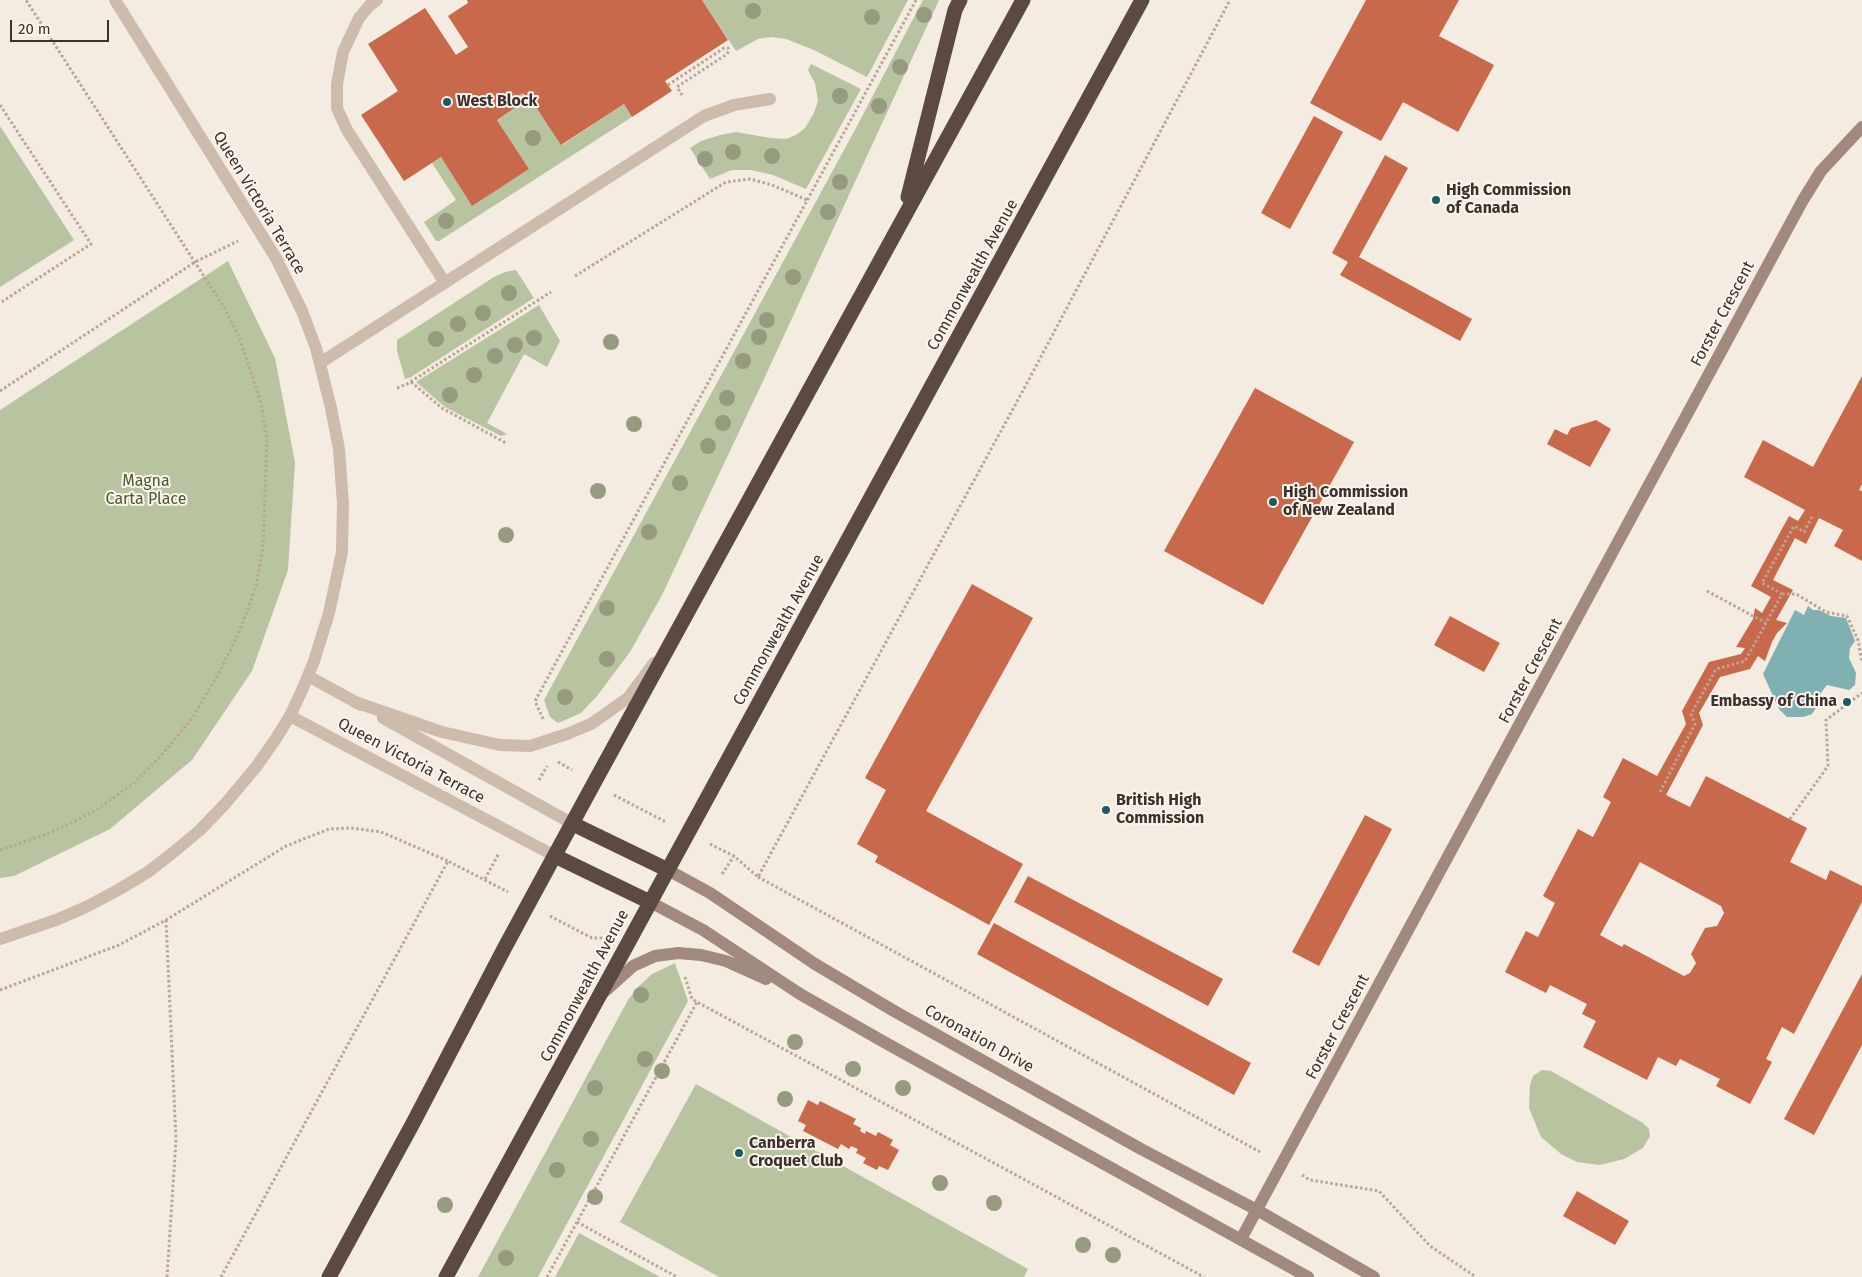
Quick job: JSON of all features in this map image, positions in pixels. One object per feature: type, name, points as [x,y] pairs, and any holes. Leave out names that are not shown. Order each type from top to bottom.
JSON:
[{"type":"highway","points":[[903,218],[955,10],[960,0]]},
{"type":"highway","points":[[329,1277],[594,783],[1024,0]]},
{"type":"highway","points":[[1105,69],[1131,0]]},
{"type":"highway","name":"Commonwealth Avenue","points":[[446,1277],[1142,0]]},
{"type":"highway","name":"Coronation Drive","points":[[573,824],[668,870]]},
{"type":"highway","points":[[555,856],[650,902]]},
{"type":"street","name":"Queen Victoria Terrace","points":[[115,0],[276,258],[302,311],[320,363],[332,408],[339,450],[342,485],[343,539],[333,597],[308,676],[290,716],[555,856]]},
{"type":"street","points":[[377,0],[359,18],[343,52],[337,84],[337,108],[347,130],[444,283]]},
{"type":"street","points":[[320,363],[704,116],[734,105],[770,99]]},
{"type":"street","name":"Forster Crescent","points":[[1241,1240],[1803,200],[1822,171],[1862,127]]},
{"type":"street","name":"Queen Victoria Terrace","points":[[355,702],[442,732],[500,745],[530,746],[591,724],[628,698],[680,627]]},
{"type":"street","name":"Queen Victoria Terrace","points":[[308,676],[573,824]]},
{"type":"street","points":[[0,939],[56,920],[102,899],[148,872],[212,819],[256,767],[290,716]]},
{"type":"street","name":"Coronation Drive","points":[[668,870],[710,893],[815,964],[894,1011],[1125,1140],[1257,1210],[1374,1277]]},
{"type":"street","points":[[650,902],[703,930],[800,994],[1308,1277]]},
{"type":"street","points":[[598,998],[634,966],[655,956],[678,953],[701,955],[726,961],[800,994]]},
{"type":"path","points":[[0,850],[50,833],[95,811],[134,782],[160,757],[193,717],[221,669],[239,632],[256,587],[263,546],[268,440],[261,403],[239,337],[225,309],[26,0]]},
{"type":"path","points":[[535,701],[916,0]]},
{"type":"path","points":[[758,878],[1021,394],[1230,0]]},
{"type":"path","points":[[668,85],[724,48],[728,48],[727,54],[677,87],[682,95]]},
{"type":"path","points":[[0,105],[91,244],[0,303]]},
{"type":"path","points":[[575,276],[726,182],[743,179],[757,181],[786,190],[808,200]]},
{"type":"path","points":[[0,392],[195,262],[238,241]]},
{"type":"path","points":[[397,388],[411,382],[551,292]]},
{"type":"path","points":[[411,382],[442,408],[506,443]]},
{"type":"path","points":[[1813,515],[1804,532],[1794,526],[1762,583],[1782,594],[1796,594],[1826,612],[1847,616],[1858,640],[1862,662]]},
{"type":"path","points":[[1707,591],[1766,623]]},
{"type":"path","points":[[1660,792],[1695,724],[1691,714],[1716,669],[1745,661],[1782,594]]},
{"type":"path","points":[[1790,819],[1828,766],[1826,720],[1862,693]]},
{"type":"path","points":[[551,758],[635,806],[734,856],[758,878],[1310,1180],[1379,1191],[1430,1246],[1476,1277]]},
{"type":"path","points":[[0,990],[119,945],[166,920],[286,846],[329,829],[351,828],[381,832],[485,879]]},
{"type":"path","points":[[221,1277],[448,861]]},
{"type":"path","points":[[166,920],[176,1140],[167,1277]]},
{"type":"path","points":[[562,923],[592,938]]},
{"type":"path","points":[[683,971],[692,999],[697,1002],[1204,1277]]},
{"type":"path","points":[[547,1277],[697,1002]]},
{"type":"path","points":[[577,1222],[677,1277]]},
{"type":"green space","points":[[702,0],[908,0],[867,77],[814,50],[786,39],[771,37],[758,39],[736,51]]},
{"type":"green space","points":[[923,0],[939,0],[662,595],[630,652],[597,696],[581,713],[558,723],[550,717],[544,700],[856,128]]},
{"type":"green space","points":[[811,64],[861,89],[806,189],[773,175],[751,170],[732,170],[710,179],[690,148],[701,141],[736,132],[786,139],[796,135],[805,128],[814,113],[818,101],[815,83],[808,70]]},
{"type":"green space","points":[[523,93],[527,99],[530,98],[562,145],[624,104],[632,117],[439,241],[436,241],[424,222],[456,200],[432,163],[441,157],[472,205],[529,169],[497,120],[516,107],[511,100]]},
{"type":"green space","points":[[0,126],[74,240],[0,287]]},
{"type":"green space","name":"Magna Carta Place","points":[[228,261],[275,358],[295,463],[288,570],[252,671],[192,760],[110,829],[14,876],[0,878],[0,410]]},
{"type":"green space","points":[[516,270],[534,298],[405,379],[397,351],[397,340],[494,277]]},
{"type":"green space","points":[[539,305],[560,341],[547,367],[524,354],[487,423],[507,434],[501,436],[445,407],[416,382]]},
{"type":"green space","points":[[675,963],[688,1001],[538,1277],[478,1277],[628,1000],[637,988],[652,974]]},
{"type":"green space","points":[[1542,1070],[1551,1071],[1643,1123],[1649,1129],[1650,1136],[1643,1148],[1624,1159],[1600,1165],[1577,1162],[1561,1154],[1541,1137],[1529,1108],[1530,1085],[1533,1076]]},
{"type":"green space","name":"Canberra Croquet Club","points":[[696,1084],[1028,1269],[1024,1277],[719,1277],[620,1222]]},
{"type":"green space","points":[[579,1233],[660,1277],[555,1277]]},
{"type":"water","points":[[1808,606],[1813,610],[1819,610],[1831,616],[1846,618],[1855,641],[1850,648],[1849,658],[1856,673],[1855,685],[1849,690],[1827,685],[1820,694],[1817,706],[1812,714],[1803,717],[1787,717],[1779,709],[1763,674],[1795,610],[1804,615]]},
{"type":"building","name":"West Block","points":[[467,0],[702,0],[728,40],[665,81],[672,91],[632,117],[624,104],[561,145],[530,98],[527,99],[523,93],[511,100],[516,107],[497,120],[529,169],[472,206],[441,157],[404,181],[361,115],[398,91],[368,44],[425,8],[456,55],[468,47],[448,16],[468,3]]},
{"type":"building","points":[[1366,0],[1459,0],[1439,36],[1494,65],[1458,132],[1403,102],[1381,141],[1310,103]]},
{"type":"building","points":[[1314,116],[1343,132],[1290,229],[1261,213]]},
{"type":"building","points":[[1385,155],[1408,168],[1359,257],[1472,319],[1460,341],[1340,275],[1348,262],[1332,253]]},
{"type":"building","points":[[1862,376],[1862,484],[1859,490],[1862,491],[1862,561],[1834,546],[1843,530],[1819,518],[1806,544],[1795,538],[1773,580],[1793,590],[1776,620],[1787,623],[1777,633],[1765,661],[1758,656],[1750,669],[1720,677],[1699,713],[1703,725],[1666,795],[1690,807],[1706,776],[1807,828],[1790,862],[1826,880],[1830,870],[1862,886],[1862,902],[1794,1034],[1782,1027],[1766,1059],[1772,1062],[1750,1104],[1716,1086],[1720,1079],[1680,1059],[1676,1066],[1658,1057],[1647,1080],[1583,1047],[1596,1021],[1582,1014],[1587,1004],[1550,985],[1546,993],[1505,972],[1526,931],[1538,937],[1555,903],[1543,896],[1578,829],[1593,837],[1611,802],[1603,797],[1623,758],[1657,776],[1686,724],[1682,711],[1709,662],[1741,654],[1745,648],[1736,647],[1753,619],[1755,608],[1762,613],[1771,597],[1751,586],[1789,516],[1798,521],[1805,510],[1744,477],[1763,440],[1813,467]],"holes":[[[1640,862],[1721,906],[1724,913],[1717,926],[1705,928],[1691,954],[1696,963],[1690,973],[1684,976],[1624,944],[1622,947],[1600,935]]]},
{"type":"building","points":[[1255,388],[1354,442],[1263,605],[1164,551]]},
{"type":"building","points":[[1596,420],[1611,429],[1590,467],[1547,444],[1555,429],[1567,435],[1571,428]]},
{"type":"building","points":[[972,584],[1033,618],[926,811],[1023,864],[989,925],[875,862],[878,856],[857,844],[886,790],[865,778]]},
{"type":"building","points":[[1450,616],[1500,643],[1484,672],[1434,645]]},
{"type":"building","points":[[1365,815],[1392,829],[1319,966],[1292,952]]},
{"type":"building","points":[[1028,876],[1223,979],[1208,1006],[1014,902]]},
{"type":"building","points":[[994,923],[1251,1063],[1234,1095],[977,954]]},
{"type":"building","points":[[1862,974],[1862,1045],[1814,1135],[1784,1119]]},
{"type":"building","points":[[808,1100],[818,1105],[820,1101],[856,1119],[853,1124],[861,1128],[860,1131],[865,1134],[866,1131],[876,1136],[878,1132],[893,1140],[890,1145],[899,1150],[888,1170],[879,1166],[877,1170],[863,1163],[866,1158],[856,1153],[858,1149],[851,1146],[849,1149],[841,1144],[838,1149],[803,1131],[806,1125],[798,1121]]},
{"type":"building","points":[[1577,1191],[1629,1221],[1615,1245],[1563,1216]]},
{"type":"place","name":"West Block","points":[[447,102]]},
{"type":"place","name":"High Commission of Canada","points":[[1436,200]]},
{"type":"place","name":"High Commission of New Zealand","points":[[1273,502]]},
{"type":"place","name":"Embassy of China","points":[[1847,702]]},
{"type":"place","name":"British High Commission","points":[[1106,810]]},
{"type":"place","name":"Canberra Croquet Club","points":[[739,1153]]}]
